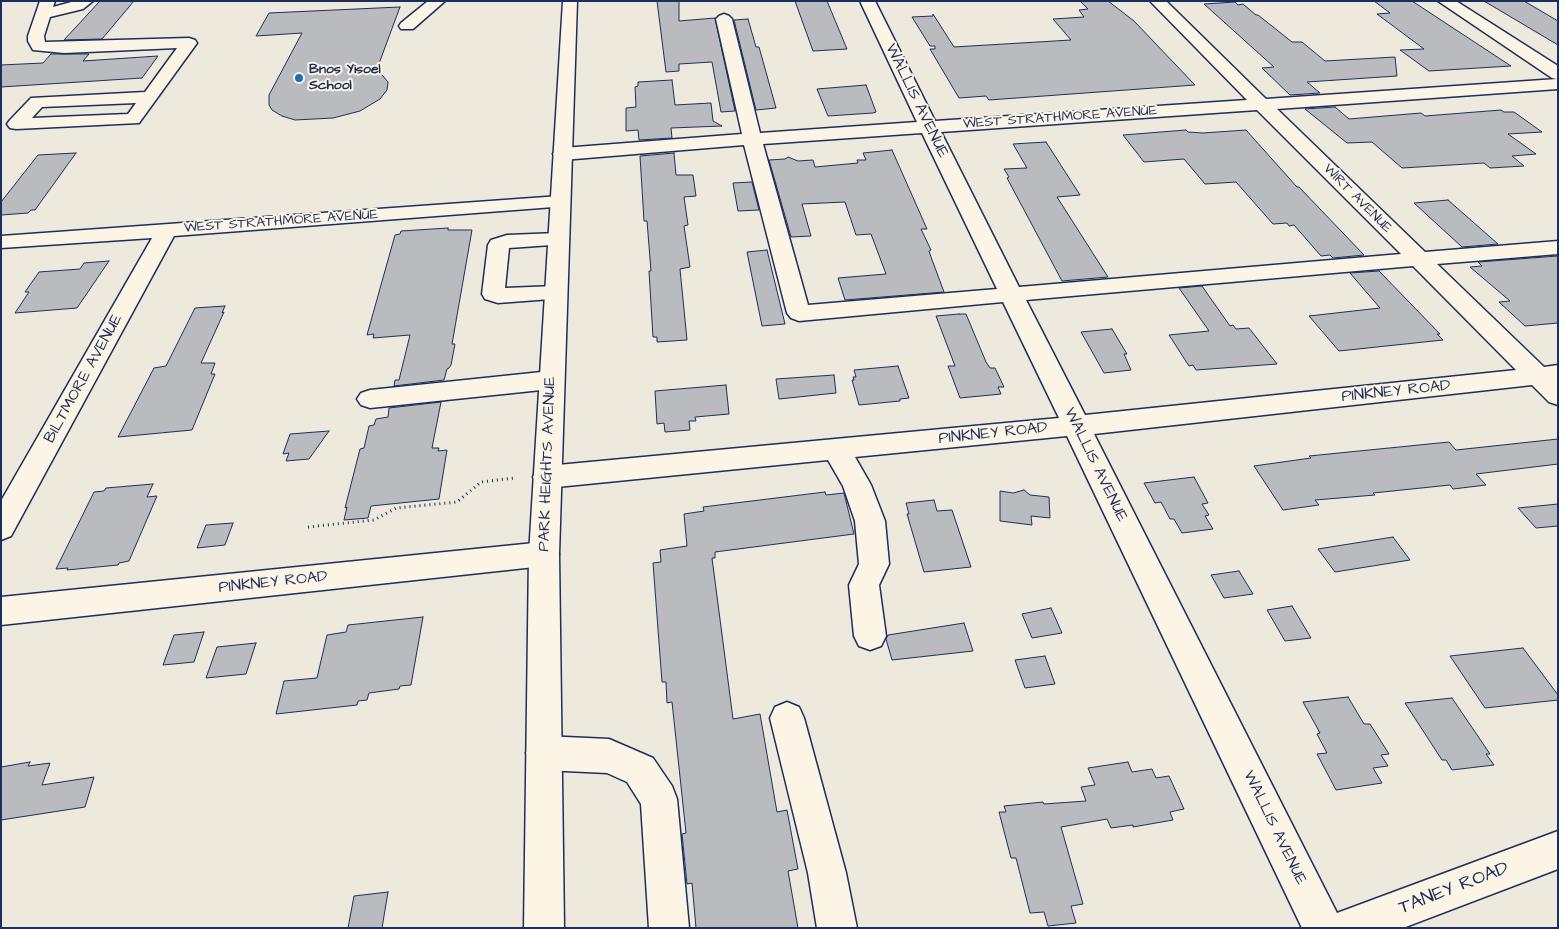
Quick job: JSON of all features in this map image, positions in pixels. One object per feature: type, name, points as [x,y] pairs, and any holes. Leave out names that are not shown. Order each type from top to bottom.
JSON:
[{"type":"street","points":[[86,1],[78,6],[46,8],[36,36],[36,41],[40,47],[64,48],[189,43],[150,97],[133,119],[16,124],[37,102],[150,97]]},
{"type":"street","points":[[407,26],[438,1]]},
{"type":"street","name":"PARK HEIGHTS AVENUE","points":[[544,928],[544,554],[570,1]]},
{"type":"street","name":"WALLIS AVENUE","points":[[867,1],[1323,928]]},
{"type":"street","name":"WIRT AVENUE","points":[[1157,1],[1419,260],[1548,375],[1558,396]]},
{"type":"street","points":[[1445,1],[1558,74]]},
{"type":"street","points":[[724,20],[752,139],[799,313],[1558,247]]},
{"type":"street","name":"WEST STRATHMORE AVENUE","points":[[563,154],[928,126],[1558,84]]},
{"type":"street","name":"WEST STRATHMORE AVENUE","points":[[1,242],[560,202]]},
{"type":"street","name":"BILTMORE AVENUE","points":[[1,528],[166,230]]},
{"type":"street","points":[[556,293],[498,296],[493,294],[499,246],[507,241],[558,239]]},
{"type":"street","name":"PINKNEY ROAD","points":[[547,477],[1076,426],[1548,375]]},
{"type":"street","points":[[370,398],[551,380]]},
{"type":"street","points":[[836,450],[857,485],[870,521],[874,564],[864,585],[870,636]]},
{"type":"street","name":"PINKNEY ROAD","points":[[1,611],[544,554]]},
{"type":"street","points":[[787,718],[827,872],[837,928]]},
{"type":"street","points":[[544,753],[609,756],[640,770],[659,799],[669,928]]},
{"type":"street","name":"TANEY ROAD","points":[[1350,928],[1558,850]]},
{"type":"path","points":[[308,527],[374,520],[396,508],[457,502],[481,482],[514,478]]},
{"type":"building","points":[[100,1],[134,1],[102,39],[64,40]]},
{"type":"building","points":[[657,1],[679,1],[679,21],[715,18],[735,111],[721,112],[712,62],[679,64],[679,71],[666,72]]},
{"type":"building","points":[[795,1],[827,1],[847,49],[813,51]]},
{"type":"building","points":[[1080,1],[1108,1],[1134,21],[1195,85],[989,100],[986,96],[959,98],[930,49],[935,49],[935,46],[930,46],[912,17],[933,16],[933,14],[954,47],[1071,40],[1053,19],[1084,17],[1079,10],[1088,9]]},
{"type":"building","points":[[1374,1],[1412,1],[1511,66],[1429,71],[1400,50],[1424,49],[1377,14],[1390,13]]},
{"type":"building","points":[[1484,1],[1524,1],[1558,21],[1558,45]]},
{"type":"building","points":[[1235,2],[1238,5],[1243,4],[1292,42],[1302,42],[1325,61],[1395,57],[1397,76],[1307,82],[1320,93],[1290,95],[1262,68],[1274,67],[1204,4]]},
{"type":"building","points":[[400,7],[377,69],[388,82],[387,90],[380,99],[360,111],[333,118],[295,120],[282,116],[272,110],[269,105],[269,95],[302,33],[256,36],[269,13]]},
{"type":"building","points":[[748,19],[756,47],[759,47],[776,108],[756,110],[734,20]]},
{"type":"building","points":[[51,54],[89,54],[83,61],[158,56],[142,78],[1,87],[1,65],[43,63]]},
{"type":"building","points":[[672,80],[675,105],[711,103],[713,121],[722,126],[671,128],[672,138],[639,140],[638,130],[626,131],[626,108],[636,107],[635,87],[638,86],[638,82]]},
{"type":"building","points":[[866,85],[876,112],[873,113],[828,116],[817,89]]},
{"type":"building","points":[[1335,107],[1349,119],[1421,113],[1425,116],[1501,110],[1504,112],[1514,112],[1542,132],[1508,134],[1536,154],[1512,156],[1524,166],[1490,168],[1484,163],[1402,168],[1372,142],[1347,143],[1305,109]]},
{"type":"building","points":[[1186,130],[1188,132],[1203,133],[1246,130],[1297,187],[1364,255],[1333,258],[1330,255],[1321,256],[1294,225],[1289,226],[1287,223],[1273,224],[1236,182],[1205,184],[1184,159],[1144,162],[1123,135]]},
{"type":"building","points":[[1046,142],[1080,195],[1057,197],[1108,277],[1062,281],[1007,178],[1009,177],[1004,169],[1027,168],[1013,144]]},
{"type":"building","points":[[892,150],[927,229],[921,229],[931,250],[929,251],[944,292],[845,300],[838,278],[886,274],[871,234],[856,235],[845,202],[802,204],[811,236],[791,237],[769,160],[785,159],[788,157],[798,161],[813,160],[815,167],[858,163],[857,160],[866,160],[863,153]]},
{"type":"building","points":[[76,153],[35,210],[31,210],[28,213],[1,215],[1,202],[38,155]]},
{"type":"building","points":[[674,153],[676,175],[693,175],[696,196],[684,197],[688,225],[684,226],[690,267],[680,269],[687,340],[657,342],[657,337],[653,337],[649,271],[651,271],[647,221],[644,221],[640,156]]},
{"type":"building","points":[[752,182],[759,210],[738,211],[733,183]]},
{"type":"building","points":[[1448,200],[1498,244],[1462,247],[1414,203]]},
{"type":"building","points":[[448,228],[448,230],[472,230],[452,344],[455,344],[451,365],[447,369],[444,380],[394,386],[395,380],[399,380],[410,335],[373,338],[374,334],[367,335],[395,235],[400,234],[401,231]]},
{"type":"building","points":[[767,250],[785,324],[762,326],[747,252]]},
{"type":"building","points":[[1558,256],[1558,323],[1525,326],[1499,302],[1510,301],[1470,267],[1482,266],[1478,262]]},
{"type":"building","points":[[109,261],[77,308],[15,313],[29,292],[25,292],[39,272],[80,269],[84,263]]},
{"type":"building","points":[[1379,271],[1440,334],[1437,334],[1443,340],[1339,351],[1309,316],[1380,308],[1350,273]]},
{"type":"building","points":[[1202,286],[1230,326],[1233,325],[1236,329],[1249,328],[1277,364],[1196,370],[1193,365],[1189,366],[1169,335],[1209,331],[1179,288]]},
{"type":"building","points":[[225,306],[201,363],[215,363],[211,374],[215,374],[192,430],[118,437],[154,368],[166,366],[195,308]]},
{"type":"building","points":[[966,314],[986,362],[990,368],[995,368],[1004,387],[998,387],[1001,394],[960,398],[948,366],[955,366],[936,316]]},
{"type":"building","points":[[1112,329],[1127,354],[1124,354],[1131,370],[1104,373],[1081,332]]},
{"type":"building","points":[[898,366],[909,398],[900,399],[900,401],[859,405],[852,380],[854,380],[853,377],[856,377],[854,370]]},
{"type":"building","points":[[834,375],[836,393],[779,399],[776,379]]},
{"type":"building","points":[[726,385],[729,414],[695,417],[696,421],[689,421],[690,430],[665,432],[664,423],[657,424],[655,391]]},
{"type":"building","points":[[441,402],[432,448],[439,448],[438,451],[447,450],[439,499],[371,506],[368,518],[344,520],[347,507],[345,508],[360,449],[364,448],[369,426],[374,425],[376,419],[388,417],[389,408]]},
{"type":"building","points":[[329,431],[309,459],[286,461],[289,453],[283,454],[290,434]]},
{"type":"building","points":[[1558,439],[1558,464],[1476,474],[1486,485],[1453,489],[1450,485],[1373,493],[1375,495],[1315,500],[1319,505],[1283,510],[1254,466],[1311,458],[1309,456],[1449,442],[1456,450]]},
{"type":"building","points":[[1194,477],[1208,503],[1202,504],[1209,515],[1205,516],[1213,529],[1182,533],[1174,519],[1170,519],[1161,502],[1155,503],[1144,483]]},
{"type":"building","points":[[153,484],[147,497],[157,496],[129,561],[119,563],[118,565],[67,570],[68,568],[56,569],[94,492],[104,491],[106,488]]},
{"type":"building","points":[[1024,490],[1030,495],[1049,497],[1050,518],[1031,516],[1032,525],[1000,521],[1000,491],[1013,493]]},
{"type":"building","points":[[825,492],[826,495],[844,493],[854,534],[715,552],[715,558],[712,558],[733,719],[760,714],[777,812],[787,810],[798,869],[788,871],[798,928],[696,928],[692,883],[687,884],[682,834],[686,833],[672,702],[667,703],[666,682],[662,682],[653,563],[661,562],[660,550],[687,546],[684,514],[704,511],[703,507]]},
{"type":"building","points":[[934,500],[937,511],[952,510],[971,567],[924,572],[907,514],[909,514],[906,503]]},
{"type":"building","points":[[1558,504],[1558,526],[1536,528],[1518,508]]},
{"type":"building","points":[[233,523],[225,545],[197,548],[206,525]]},
{"type":"building","points":[[1393,537],[1410,560],[1335,572],[1318,549]]},
{"type":"building","points":[[1239,571],[1253,594],[1224,598],[1211,575]]},
{"type":"building","points":[[1292,606],[1311,638],[1285,641],[1267,610]]},
{"type":"building","points":[[1051,608],[1062,633],[1032,638],[1022,614]]},
{"type":"building","points":[[423,617],[411,685],[400,686],[399,689],[369,693],[367,700],[358,701],[357,705],[276,714],[284,681],[317,678],[327,635],[346,632],[348,625]]},
{"type":"building","points":[[964,623],[973,651],[892,660],[886,639],[888,635]]},
{"type":"building","points":[[204,632],[194,662],[163,665],[174,635]]},
{"type":"building","points":[[256,643],[246,674],[206,678],[217,647]]},
{"type":"building","points":[[1523,648],[1558,695],[1558,700],[1485,708],[1450,656]]},
{"type":"building","points":[[1045,656],[1055,684],[1025,688],[1015,660]]},
{"type":"building","points":[[1348,697],[1364,724],[1370,724],[1389,754],[1381,755],[1388,766],[1373,768],[1382,783],[1336,790],[1317,754],[1327,753],[1317,734],[1320,733],[1303,702]]},
{"type":"building","points":[[1452,698],[1490,754],[1486,754],[1494,765],[1452,770],[1446,760],[1442,760],[1405,703]]},
{"type":"building","points":[[30,762],[28,766],[50,763],[42,785],[94,777],[85,807],[1,820],[1,767]]},
{"type":"building","points":[[1128,762],[1132,772],[1152,769],[1156,778],[1169,776],[1184,809],[1170,812],[1173,820],[1133,827],[1133,825],[1111,828],[1107,819],[1061,827],[1083,904],[1071,906],[1076,923],[1048,926],[1044,912],[1030,913],[1016,858],[1011,858],[999,812],[1006,812],[1004,806],[1043,802],[1044,804],[1086,801],[1081,787],[1095,785],[1088,768]]},
{"type":"building","points":[[388,892],[382,928],[348,928],[354,896]]},
{"type":"place","name":"Bnos Yisoel School","points":[[299,78]]}]
